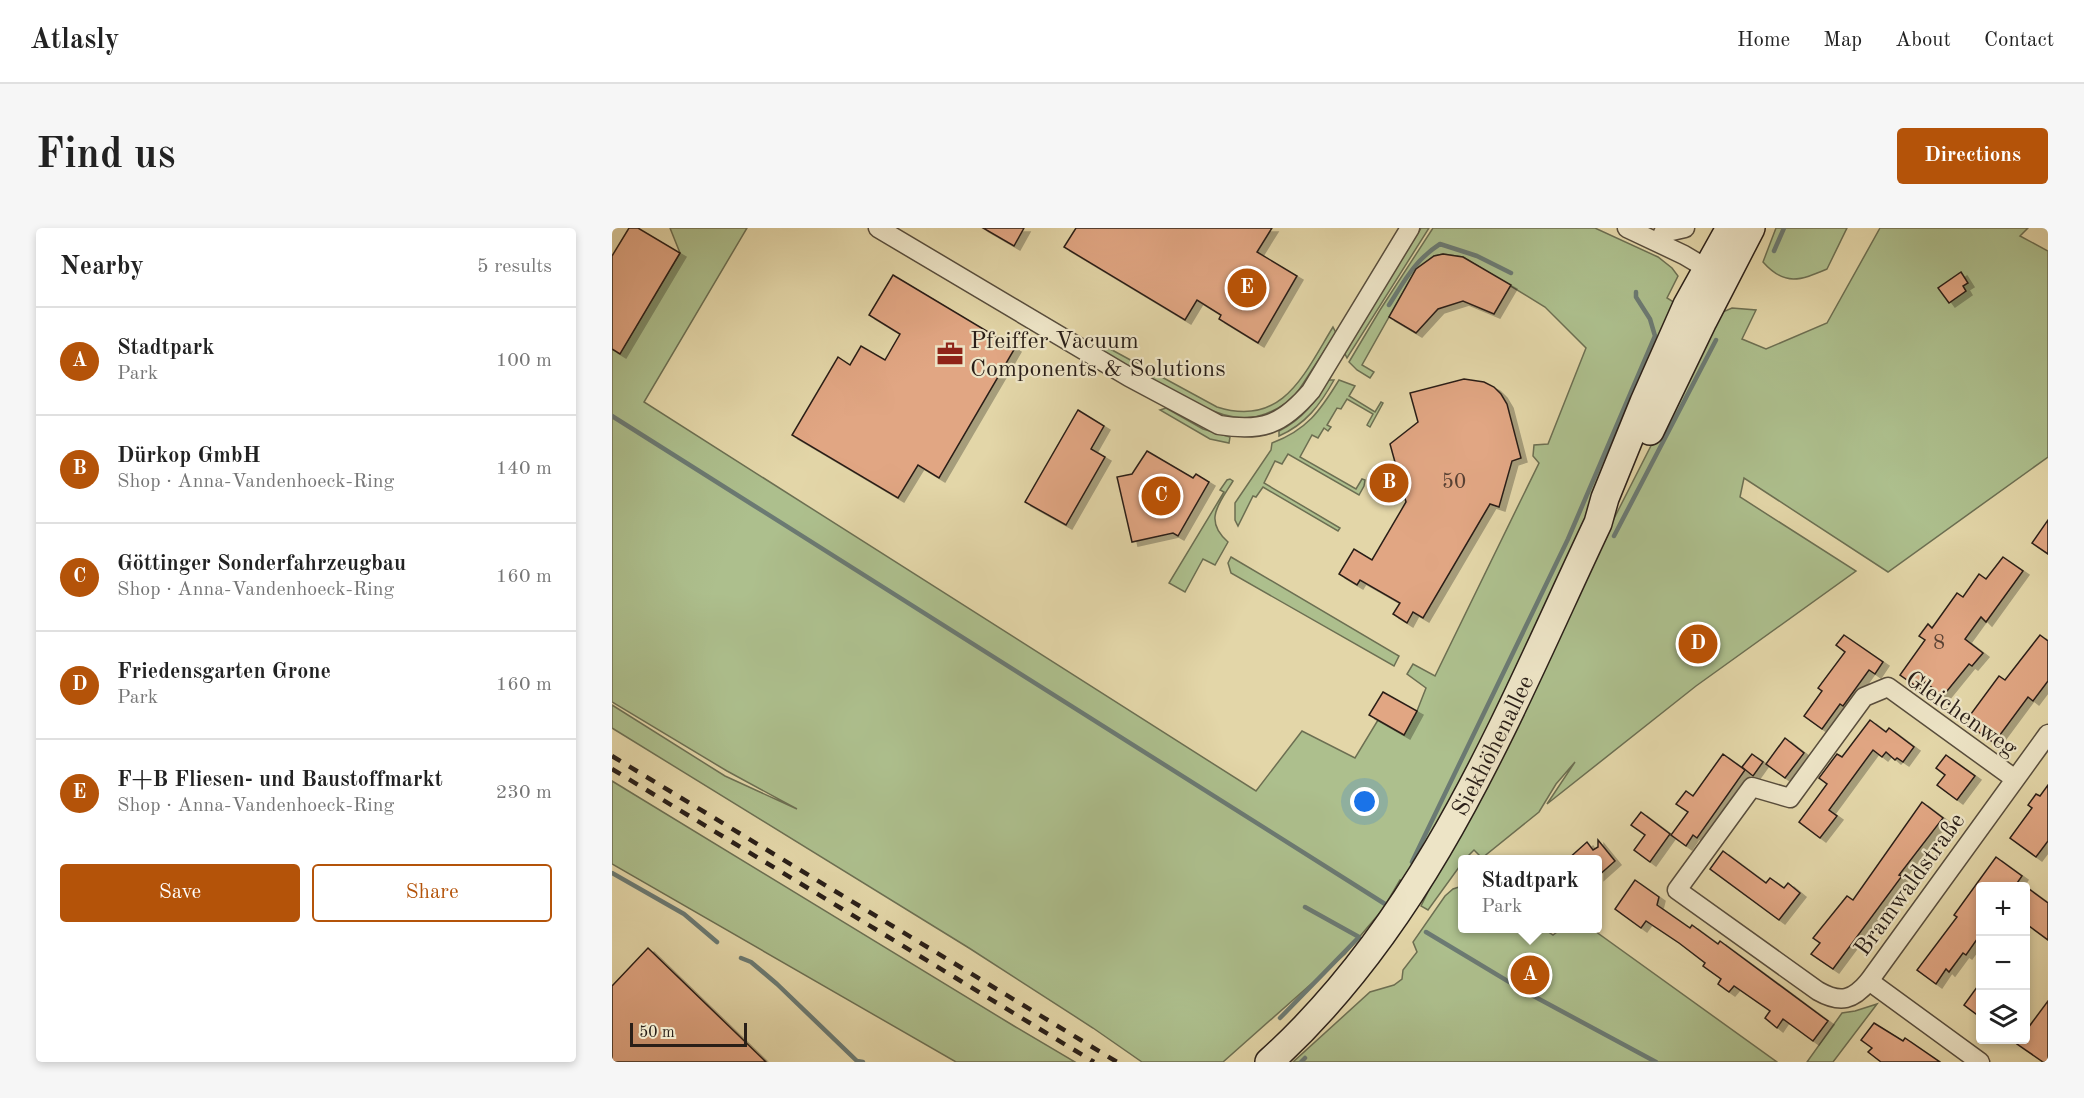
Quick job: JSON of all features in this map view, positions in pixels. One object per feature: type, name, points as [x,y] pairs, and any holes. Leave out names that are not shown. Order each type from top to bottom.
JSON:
[{"type":"main road","name":"Siekhöhenallee","points":[[1719,269],[1730,228]]},
{"type":"main road","name":"Siekhöhenallee","points":[[1269,1062],[1309,1025],[1346,983],[1384,933],[1432,861],[1474,782],[1598,523],[1605,498],[1644,402],[1687,305],[1751,228]]},
{"type":"street","points":[[878,228],[1129,377],[1219,425],[1258,428],[1278,420],[1297,407],[1311,391],[1410,228]]},
{"type":"street","points":[[1627,228],[1719,269]]},
{"type":"street","points":[[1657,231],[1685,228]]},
{"type":"street","points":[[1657,231],[1696,249],[1719,269]]},
{"type":"street","name":"Gleichenweg","points":[[1869,981],[1861,991],[1848,998],[1841,999],[1825,995],[1677,890],[1752,787],[1790,798],[1864,697],[1888,687],[2015,779]]},
{"type":"street","name":"Bramwaldstraße","points":[[1980,1062],[1869,981],[2048,734]]},
{"type":"green space","points":[[670,228],[747,228],[644,402],[1256,791],[1302,731],[1355,758],[1378,720],[1404,735],[1426,688],[1407,674],[1413,664],[1435,676],[1539,463],[1533,456],[1534,445],[1548,444],[1586,348],[1545,307],[1463,257],[1443,254],[1434,256],[1416,269],[1362,365],[1374,372],[1370,378],[1357,370],[1349,362],[1433,228],[1595,228],[1658,257],[1672,268],[1678,276],[1667,298],[1680,306],[1568,571],[1409,884],[1400,880],[1383,909],[1345,954],[1223,1062],[1142,1062],[969,948],[612,728],[612,705],[725,776],[797,809],[727,771],[612,702],[612,349],[620,353],[680,253]]},
{"type":"green space","points":[[1421,228],[1429,228],[1347,358],[1344,352]]},
{"type":"green space","points":[[1776,228],[1847,228],[1827,269],[1794,279],[1779,275],[1763,262]]},
{"type":"green space","points":[[1880,228],[2028,228],[2020,236],[2048,251],[2048,457],[1888,572],[1744,478],[1740,497],[1856,571],[1696,686],[1547,804],[1575,762],[1556,784],[1539,812],[1486,855],[1479,855],[1474,850],[1469,855],[1458,855],[1458,869],[1428,910],[1421,906],[1718,314],[1732,308],[1756,310],[1742,339],[1766,349],[1827,323]]},
{"type":"green space","points":[[1333,327],[1336,333],[1295,396],[1272,411],[1250,418],[1227,416],[1202,406],[1105,354],[1101,344],[1217,407],[1240,412],[1259,410],[1275,403],[1289,392],[1301,379]]},
{"type":"green space","points":[[1328,380],[1334,380],[1305,420],[1279,436],[1279,431],[1308,409]]},
{"type":"green space","points":[[1339,380],[1355,386],[1349,396],[1375,412],[1381,402],[1383,403],[1370,427],[1367,425],[1373,414],[1347,399],[1341,409],[1337,408],[1327,425],[1331,427],[1328,431],[1324,428],[1318,438],[1312,435],[1300,457],[1356,489],[1362,479],[1365,480],[1359,495],[1288,454],[1282,464],[1275,461],[1264,483],[1340,528],[1338,531],[1263,487],[1256,497],[1253,496],[1238,526],[1235,520],[1235,503],[1271,450],[1272,443],[1304,426],[1319,410]]},
{"type":"green space","points":[[1166,408],[1203,429],[1230,437],[1229,443],[1210,439],[1160,410]]},
{"type":"green space","points":[[1230,479],[1233,481],[1219,505],[1215,519],[1220,534],[1228,542],[1215,565],[1203,559],[1185,592],[1169,583],[1224,492],[1220,490]]},
{"type":"green space","points":[[1231,557],[1399,656],[1394,666],[1231,573],[1228,563]]},
{"type":"green space","points":[[612,781],[1075,1062],[956,1062],[612,864]]},
{"type":"green space","points":[[1458,887],[1458,933],[1550,933],[1553,935],[1556,933],[1598,933],[1777,1062],[1293,1062],[1370,992],[1394,985],[1402,979],[1403,970],[1417,952],[1413,942],[1445,896]]},
{"type":"green space","points":[[1877,1004],[1833,1062],[1807,1062],[1842,1013]]},
{"type":"building","points":[[629,228],[638,228],[680,253],[620,354],[612,349],[612,256]]},
{"type":"building","points":[[983,228],[1024,228],[1014,246]]},
{"type":"building","points":[[1076,228],[1272,228],[1257,252],[1297,276],[1258,343],[1219,319],[1221,315],[1197,300],[1185,320],[1064,247]]},
{"type":"building","points":[[1443,254],[1463,257],[1511,285],[1494,314],[1463,301],[1438,309],[1416,333],[1389,317],[1416,269],[1434,256]]},
{"type":"building","points":[[1961,272],[1968,283],[1963,286],[1966,291],[1949,303],[1938,288]]},
{"type":"building","points":[[893,275],[1015,348],[939,478],[918,465],[898,498],[792,435],[838,357],[850,365],[861,346],[885,360],[900,334],[869,315]]},
{"type":"building","points":[[1464,379],[1484,382],[1501,394],[1507,404],[1521,458],[1512,461],[1499,507],[1490,504],[1423,618],[1413,612],[1407,623],[1393,614],[1400,603],[1360,580],[1357,585],[1339,574],[1354,549],[1372,560],[1406,502],[1390,444],[1418,422],[1410,393]]},
{"type":"building","points":[[1078,410],[1104,426],[1091,449],[1105,457],[1066,525],[1025,502]]},
{"type":"building","points":[[1147,451],[1193,478],[1196,474],[1209,482],[1178,536],[1173,533],[1132,542],[1117,477],[1132,474]]},
{"type":"building","points":[[2048,520],[2048,554],[2032,543]]},
{"type":"building","points":[[2003,557],[2023,571],[1986,622],[1981,617],[1965,639],[1983,653],[1972,666],[1969,664],[1943,696],[1925,682],[1920,689],[1900,675],[1925,640],[1919,636],[1928,624],[1932,628],[1957,593],[1963,597],[1979,574],[1986,579]]},
{"type":"building","points":[[1844,635],[1883,662],[1875,674],[1869,670],[1843,706],[1840,704],[1822,729],[1804,716],[1822,691],[1818,688],[1845,652],[1836,645]]},
{"type":"building","points":[[2040,635],[2048,641],[2048,681],[2033,701],[2028,697],[1994,743],[1965,722],[1999,676],[2005,680]]},
{"type":"building","points":[[1383,692],[1417,711],[1404,735],[1369,715]]},
{"type":"building","points":[[1870,720],[1886,732],[1889,728],[1914,747],[1903,762],[1897,758],[1895,760],[1886,752],[1882,757],[1873,750],[1829,810],[1837,816],[1820,838],[1799,822],[1827,784],[1819,778],[1837,754],[1842,757]]},
{"type":"building","points":[[1785,738],[1804,753],[1785,778],[1766,764]]},
{"type":"building","points":[[1723,754],[1745,770],[1697,838],[1693,835],[1686,846],[1671,835],[1688,812],[1676,804],[1686,791],[1693,796]]},
{"type":"building","points":[[1752,754],[1763,762],[1753,776],[1742,767]]},
{"type":"building","points":[[1946,755],[1975,776],[1957,800],[1937,785],[1945,775],[1936,768]]},
{"type":"building","points":[[2048,785],[2048,841],[2036,857],[2010,838],[2032,808],[2028,805],[2036,794],[2040,796]]},
{"type":"building","points":[[1922,802],[1943,818],[1899,875],[1902,876],[1833,969],[1811,954],[1820,943],[1813,938],[1847,896],[1853,900]]},
{"type":"building","points":[[1641,812],[1670,834],[1650,862],[1634,850],[1645,835],[1631,825]]},
{"type":"building","points":[[1598,840],[1615,861],[1602,872],[1602,855],[1573,855],[1587,842],[1593,850],[1598,847]]},
{"type":"building","points":[[1723,851],[1766,883],[1770,878],[1784,888],[1788,883],[1800,893],[1779,920],[1710,869]]},
{"type":"building","points":[[1996,857],[2022,876],[2018,882],[1978,882]]},
{"type":"building","points":[[1635,880],[1659,897],[1657,905],[1690,928],[1692,925],[1718,944],[1720,941],[1828,1021],[1813,1041],[1783,1019],[1777,1028],[1765,1018],[1770,1011],[1734,986],[1729,992],[1718,984],[1721,979],[1703,966],[1705,963],[1679,943],[1646,921],[1641,928],[1615,909]]},
{"type":"building","points":[[1976,885],[1976,941],[1966,955],[1963,953],[1949,972],[1946,969],[1936,984],[1917,970],[1957,917],[1954,915]]},
{"type":"building","points":[[2030,890],[2048,903],[2048,940],[2030,927]]},
{"type":"building","points":[[648,948],[766,1062],[612,1062],[612,986]]},
{"type":"building","points":[[1976,988],[1976,1014],[1964,1005]]},
{"type":"building","points":[[2048,1001],[2048,1062],[2043,1062],[2017,1044],[2030,1044],[2030,1025]]},
{"type":"building","points":[[1874,1023],[1903,1041],[1905,1038],[1940,1062],[1881,1062],[1868,1052],[1872,1048],[1861,1040]]},
{"type":"waterway","points":[[1774,251],[1784,228]]},
{"type":"waterway","points":[[1389,305],[1417,264],[1440,244],[1477,256],[1511,273]]},
{"type":"waterway","points":[[1412,862],[1568,539],[1655,336],[1650,319],[1636,297],[1636,292]]},
{"type":"waterway","points":[[1614,536],[1716,340]]},
{"type":"waterway","points":[[612,416],[1385,904]]},
{"type":"waterway","points":[[612,873],[684,914],[717,942]]},
{"type":"waterway","points":[[1280,1018],[1359,937],[1305,907]]},
{"type":"waterway","points":[[1426,932],[1526,992],[1656,1062]]},
{"type":"waterway","points":[[741,958],[751,962],[777,984],[857,1061],[863,1062]]},
{"type":"waterway","points":[[1301,1062],[1305,1058]]},
{"type":"railway","points":[[612,756],[1117,1062]]},
{"type":"railway","points":[[612,769],[1094,1062]]},
{"type":"place","name":"F+B Fliesen- und Baustoffmarkt","points":[[1247,288]]},
{"type":"place","name":"Pfeiffer Vacuum Components & Solutions","points":[[950,354]]},
{"type":"place","name":"Dürkop GmbH","points":[[1389,483]]},
{"type":"place","name":"Göttinger Sonderfahrzeugbau","points":[[1161,496]]},
{"type":"place","name":"Friedensgarten Grone","points":[[1698,644]]},
{"type":"place","name":"Stadtpark","points":[[1530,975]]}]
